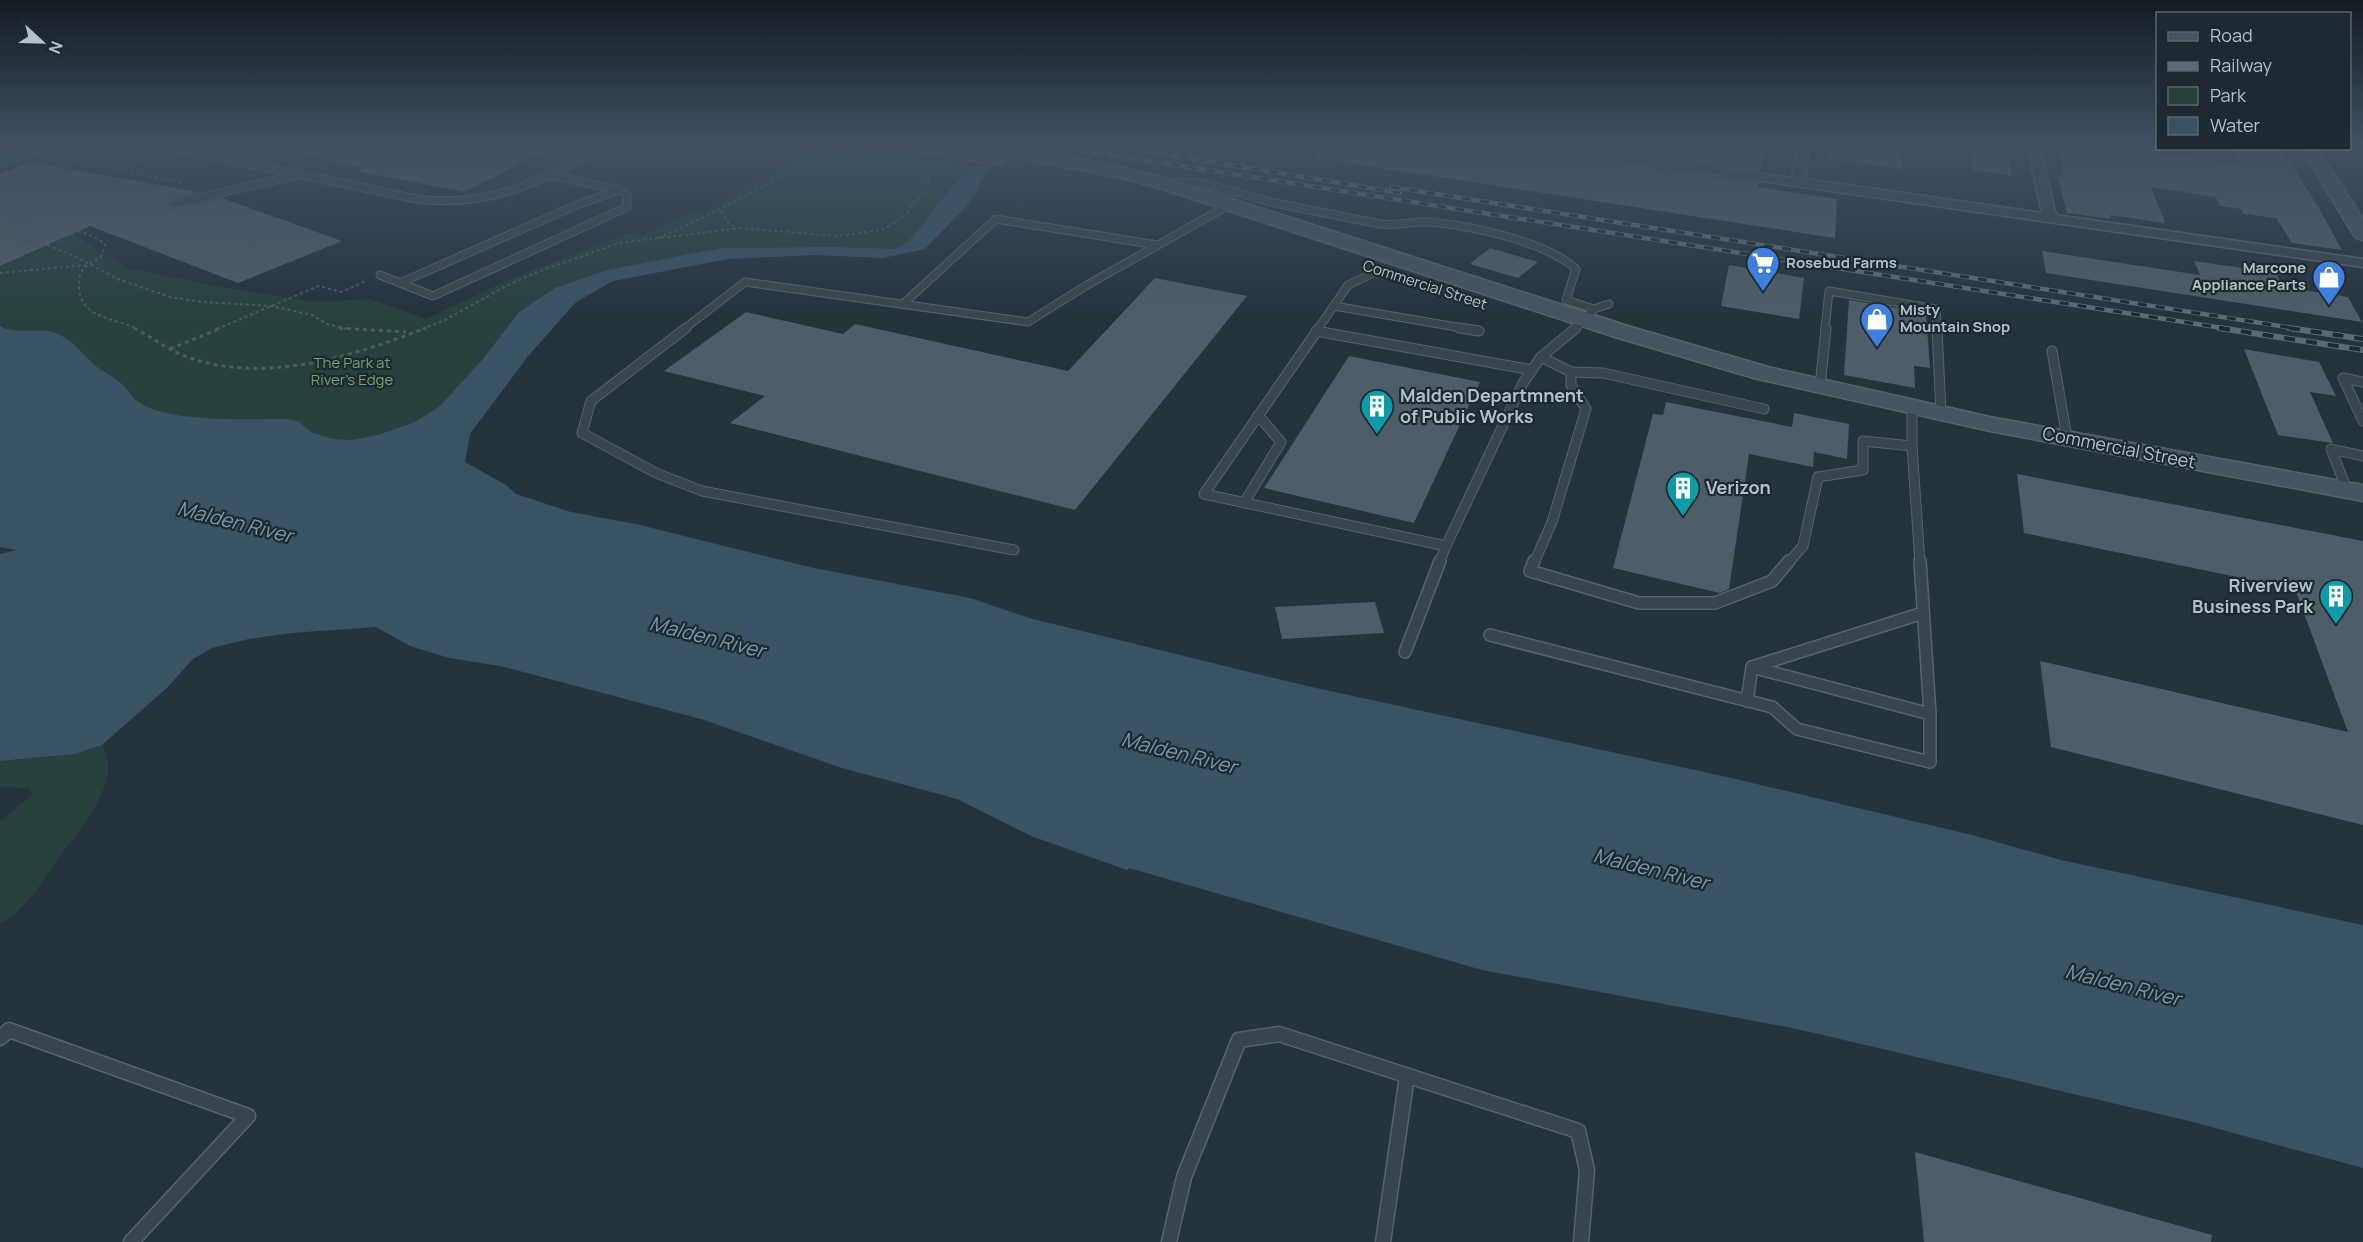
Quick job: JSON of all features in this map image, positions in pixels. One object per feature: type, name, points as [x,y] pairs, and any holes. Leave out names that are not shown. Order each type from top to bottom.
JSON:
[{"type":"main road","name":"Commercial Street","points":[[1194,203],[1720,362],[1876,400]]},
{"type":"main road","name":"Commercial Street","points":[[1206,203],[1380,270],[1583,320],[1724,374],[1876,400],[2355,491]]},
{"type":"main road","points":[[2344,203],[2363,234]]},
{"type":"street","points":[[1941,203],[2363,263]]},
{"type":"street","points":[[2046,203],[2050,219]]},
{"type":"lane","points":[[173,204],[177,203]]},
{"type":"lane","points":[[400,283],[582,203]]},
{"type":"lane","points":[[380,275],[433,296],[627,207],[627,203]]},
{"type":"lane","points":[[1281,203],[1390,225],[1416,222],[1445,224],[1518,242],[1563,257],[1572,262],[1576,269],[1566,300],[1583,320]]},
{"type":"lane","points":[[1014,550],[702,490],[656,473],[582,433],[591,401],[745,282],[1028,322],[1220,209]]},
{"type":"lane","points":[[904,303],[996,219],[1156,245]]},
{"type":"lane","points":[[1380,270],[1348,285],[1204,494],[1446,546]]},
{"type":"lane","points":[[1820,387],[1828,291],[1936,309],[1941,413]]},
{"type":"lane","points":[[1405,652],[1446,546],[1523,382],[1541,357],[1583,320],[1609,304]]},
{"type":"lane","points":[[1334,306],[1479,332]]},
{"type":"lane","points":[[1316,331],[1532,370]]},
{"type":"lane","points":[[2052,351],[2067,438]]},
{"type":"lane","points":[[1541,357],[1571,372],[1603,373],[1764,409]]},
{"type":"lane","points":[[1571,372],[1571,385],[1586,409],[1552,522],[1530,571],[1639,603],[1715,603],[1772,581],[1803,546],[1818,477],[1863,471],[1863,441],[1912,446]]},
{"type":"lane","points":[[2363,382],[2343,378],[2363,421]]},
{"type":"lane","points":[[1490,635],[1748,700],[1772,707],[1797,729],[1929,762],[1930,714],[1912,446],[1912,407]]},
{"type":"lane","points":[[1244,503],[1281,442],[1258,415]]},
{"type":"lane","points":[[2355,491],[2331,450],[2363,456]]},
{"type":"lane","points":[[1752,667],[1923,613]]},
{"type":"lane","points":[[1748,700],[1752,667]]},
{"type":"lane","points":[[1752,667],[1930,714]]},
{"type":"lane","points":[[0,1038],[9,1030],[248,1116],[131,1242]]},
{"type":"lane","points":[[1169,1242],[1184,1177],[1239,1040],[1279,1034],[1578,1131],[1587,1170],[1581,1242]]},
{"type":"lane","points":[[1383,1242],[1407,1076]]},
{"type":"path","points":[[658,238],[721,212],[732,203]]},
{"type":"path","points":[[0,228],[33,226],[84,232],[102,240],[105,250],[102,256],[88,264],[79,274],[78,282],[82,301],[88,309],[102,317],[133,327],[189,358],[225,366],[259,368],[342,357],[369,350],[445,320],[508,285],[540,271],[619,243],[740,228],[839,236],[885,229],[906,214],[915,203]]},
{"type":"path","points":[[721,212],[730,225],[740,228]]},
{"type":"path","points":[[19,213],[9,217],[28,222],[33,226]]},
{"type":"path","points":[[0,236],[45,244],[74,255],[120,280],[170,297],[203,302],[272,306],[312,315],[327,324],[344,329],[367,332],[410,332]]},
{"type":"path","points":[[0,273],[88,264]]},
{"type":"path","points":[[170,349],[319,286],[341,292],[380,275]]},
{"type":"green space","name":"The Park at River's Edge","points":[[723,203],[944,203],[899,252],[826,248],[609,271],[435,415],[381,438],[347,444],[169,418],[0,333],[0,213],[75,228],[74,235],[127,268],[214,286],[316,302],[370,299],[426,319],[510,279],[628,233],[642,236],[686,213],[706,213]]},
{"type":"green space","points":[[102,745],[108,759],[108,774],[96,805],[33,894],[19,910],[0,924],[0,821],[32,793],[28,788],[0,787],[0,761],[75,754]]},
{"type":"water","name":"Malden River","points":[[939,203],[969,203],[925,249],[883,258],[815,255],[728,259],[613,281],[576,302],[529,355],[470,434],[465,462],[506,485],[516,494],[571,512],[636,524],[814,568],[970,598],[1029,618],[1307,686],[1727,777],[1972,835],[2061,860],[2363,925],[2363,1168],[2189,1121],[1797,1029],[1482,970],[1129,868],[1127,870],[1031,836],[957,799],[842,768],[701,719],[500,666],[449,658],[410,646],[376,627],[292,633],[249,639],[212,648],[193,659],[167,688],[102,745],[75,754],[0,761],[0,554],[16,550],[0,547],[0,326],[15,331],[47,331],[62,336],[93,364],[122,384],[135,399],[150,408],[167,413],[208,418],[298,421],[311,432],[332,439],[352,440],[378,435],[415,422],[440,406],[482,360],[519,312],[555,288],[607,270],[722,248],[895,249],[913,236]]},
{"type":"building","points":[[0,203],[168,203],[167,205],[172,209],[199,203],[236,203],[342,241],[238,283],[90,226],[0,266]]},
{"type":"building","points":[[1608,203],[1837,203],[1835,238]]},
{"type":"building","points":[[2065,203],[2157,203],[2165,223],[2110,215],[2111,219],[2067,213]]},
{"type":"building","points":[[2219,203],[2316,203],[2342,250],[2292,243],[2276,218],[2244,214],[2241,209],[2220,206]]},
{"type":"building","points":[[1490,248],[1538,262],[1518,278],[1470,264]]},
{"type":"building","points":[[2042,251],[2200,275],[2194,261],[2276,273],[2283,287],[2348,297],[2362,322],[2046,273]]},
{"type":"building","name":"Rosebud Farms","points":[[1729,265],[1804,278],[1799,319],[1721,306]]},
{"type":"building","points":[[1155,278],[1247,296],[1075,510],[730,423],[765,396],[664,371],[746,312],[843,334],[855,324],[1068,371]]},
{"type":"building","points":[[1849,300],[1926,313],[1930,368],[1914,366],[1915,388],[1844,375]]},
{"type":"building","points":[[2244,349],[2319,362],[2336,396],[2310,392],[2333,443],[2278,435]]},
{"type":"building","name":"Malden Departmnent of Public Works","points":[[1349,356],[1480,382],[1414,523],[1264,488]]},
{"type":"building","name":"Verizon","points":[[1666,402],[1792,427],[1794,413],[1849,424],[1847,459],[1814,452],[1813,467],[1749,454],[1729,589],[1720,593],[1613,568],[1653,414],[1663,415]]},
{"type":"building","name":"Riverview Business Park","points":[[2017,474],[2363,541],[2363,825],[2051,747],[2040,661],[2348,732],[2295,589],[2024,533]]},
{"type":"building","points":[[1375,602],[1384,633],[1282,639],[1275,607]]},
{"type":"building","points":[[1915,1152],[2212,1235],[2211,1242],[1924,1242]]},
{"type":"railway","points":[[1419,203],[2229,329]]},
{"type":"railway","points":[[1493,203],[2299,329]]},
{"type":"railway","points":[[2219,328],[2363,350]]},
{"type":"railway","points":[[2289,328],[2363,339]]},
{"type":"place","name":"Rosebud Farms","points":[[1763,292]]},
{"type":"place","name":"Marcone Appliance Parts","points":[[2329,306]]},
{"type":"place","name":"Misty Mountain Shop","points":[[1877,348]]},
{"type":"place","name":"Malden Departmnent of Public Works","points":[[1377,435]]},
{"type":"place","name":"Verizon","points":[[1683,517]]},
{"type":"place","name":"Riverview Business Park","points":[[2336,625]]}]
